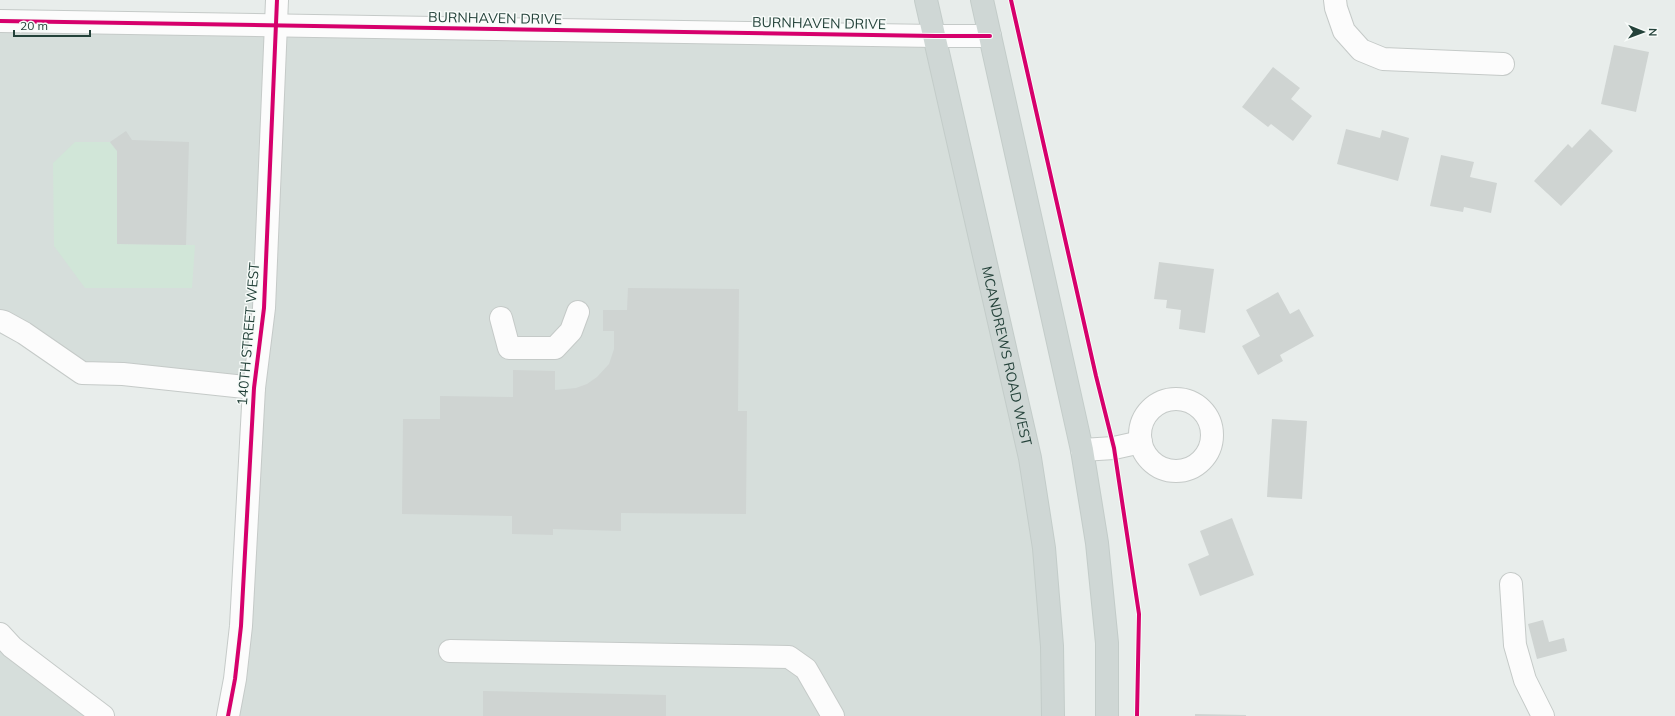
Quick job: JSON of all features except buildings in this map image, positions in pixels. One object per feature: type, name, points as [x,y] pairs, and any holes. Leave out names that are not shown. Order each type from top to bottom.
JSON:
[{"type":"main road","name":"MCANDREWS ROAD WEST","points":[[926,0],[1030,458],[1044,548],[1052,646],[1052,716]]},
{"type":"main road","points":[[982,0],[1082,450],[1097,543],[1107,643],[1107,716]]},
{"type":"street","name":"140TH STREET WEST","points":[[228,716],[235,679],[241,626],[254,388],[264,308],[277,0]]},
{"type":"street","points":[[1335,0],[1336,8],[1344,31],[1361,50],[1383,60],[1503,64]]},
{"type":"street","name":"BURNHAVEN DRIVE","points":[[0,21],[990,36]]},
{"type":"street","points":[[501,318],[509,348],[555,348],[571,332],[578,312]]},
{"type":"street","points":[[0,321],[24,333],[82,373],[123,374],[254,388]]},
{"type":"street","points":[[1082,450],[1114,448],[1140,442]]},
{"type":"street","points":[[1511,584],[1516,645],[1525,680],[1543,716]]},
{"type":"street","points":[[0,634],[12,647],[103,716]]},
{"type":"street","points":[[450,651],[789,657],[806,669],[833,716]]},
{"type":"shaded area","points":[[0,21],[935,36],[1030,458],[1053,716],[228,716],[254,388],[82,373],[0,321]]},
{"type":"shaded area","points":[[0,634],[103,716],[0,716]]},
{"type":"green space","points":[[75,142],[110,142],[117,151],[117,244],[195,245],[192,288],[85,288],[54,246],[53,163]]},
{"type":"cycle path","points":[[228,716],[235,679],[241,626],[254,388],[264,308],[277,0]]},
{"type":"cycle path","points":[[1011,0],[1096,376],[1114,448],[1139,614],[1137,716]]},
{"type":"cycle path","points":[[0,21],[990,36]]}]
